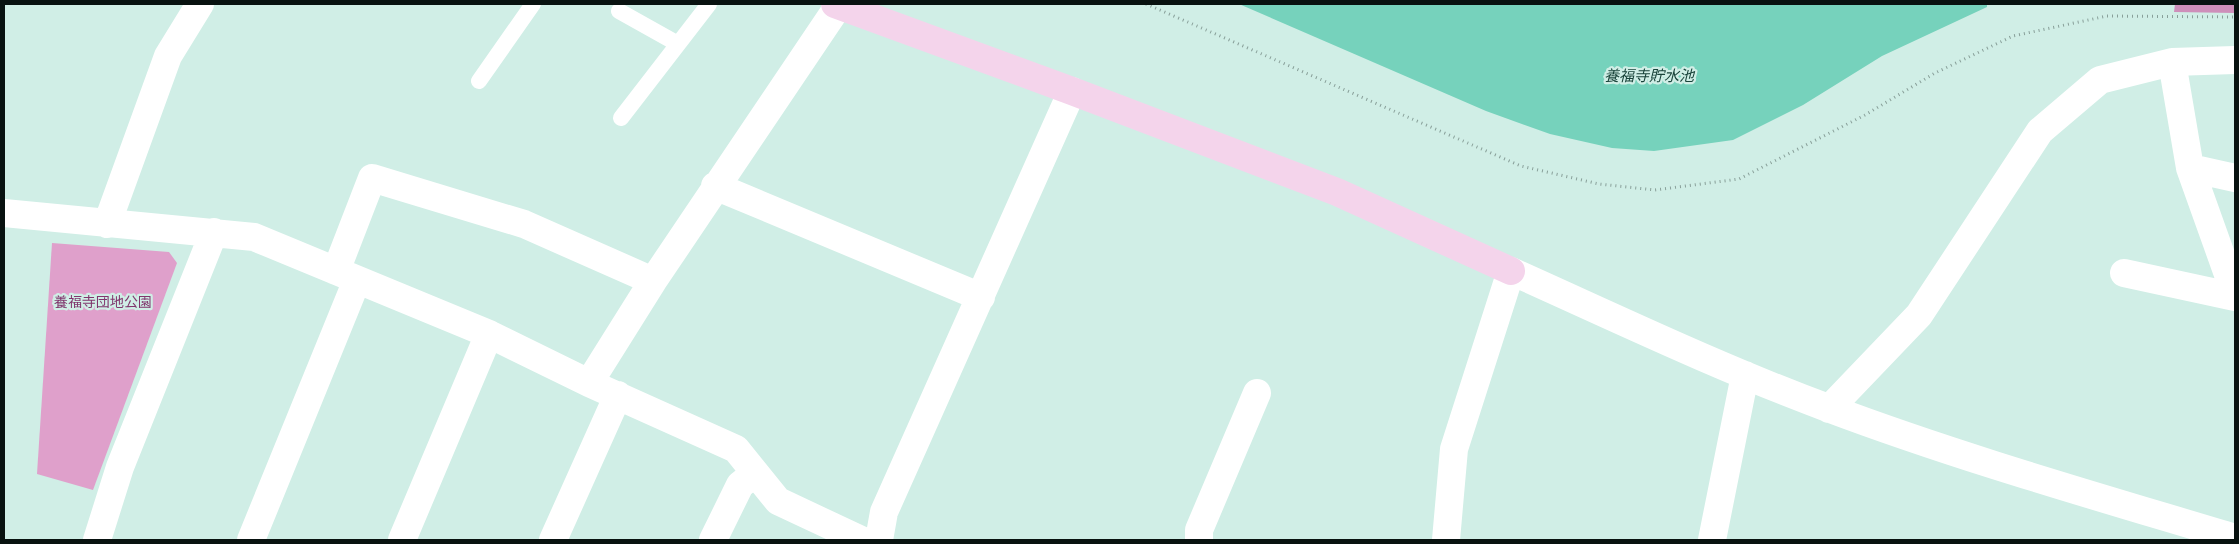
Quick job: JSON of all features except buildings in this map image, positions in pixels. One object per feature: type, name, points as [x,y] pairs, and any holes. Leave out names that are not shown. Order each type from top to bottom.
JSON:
[{"type":"street","points":[[106,224],[168,56],[200,4]]},
{"type":"street","points":[[589,383],[715,186],[837,4],[1338,192],[1745,375],[1829,409],[2038,480],[2235,538]]},
{"type":"street","points":[[1829,409],[1919,315],[2040,131],[2100,80],[2172,62],[2235,60]]},
{"type":"street","points":[[2172,62],[2190,168],[2235,296]]},
{"type":"street","points":[[879,540],[884,512],[1072,91]]},
{"type":"street","points":[[2190,168],[2235,178]]},
{"type":"street","points":[[252,540],[347,276],[372,178],[524,224],[653,281]]},
{"type":"street","points":[[715,186],[980,297]]},
{"type":"street","points":[[4,213],[254,237],[489,334],[589,383],[736,449],[778,501],[862,540]]},
{"type":"street","points":[[97,540],[120,467],[214,232]]},
{"type":"street","points":[[1446,540],[1454,449],[1511,270]]},
{"type":"street","points":[[2124,273],[2235,296]]},
{"type":"street","points":[[402,540],[489,334]]},
{"type":"street","points":[[1712,540],[1745,375]]},
{"type":"street","points":[[1199,540],[1199,530],[1257,393]]},
{"type":"street","points":[[553,540],[618,395]]},
{"type":"street","points":[[713,540],[740,485],[755,473]]},
{"type":"lane","points":[[479,81],[533,4]]},
{"type":"lane","points":[[621,118],[709,4]]},
{"type":"lane","points":[[619,11],[678,44]]},
{"type":"path","points":[[1146,4],[1521,166],[1600,184],[1655,190],[1739,179],[1864,115],[1936,73],[2012,36],[2107,16],[2235,17]]},
{"type":"green space","name":"養福寺団地公園","points":[[52,243],[169,252],[177,263],[93,490],[37,474]]},
{"type":"shaded area","points":[[2175,4],[2235,4],[2235,13],[2174,12]]},
{"type":"water","name":"養福寺貯水池","points":[[1239,4],[1987,4],[1987,7],[1882,56],[1803,105],[1733,140],[1654,151],[1612,148],[1550,134],[1486,111]]}]
